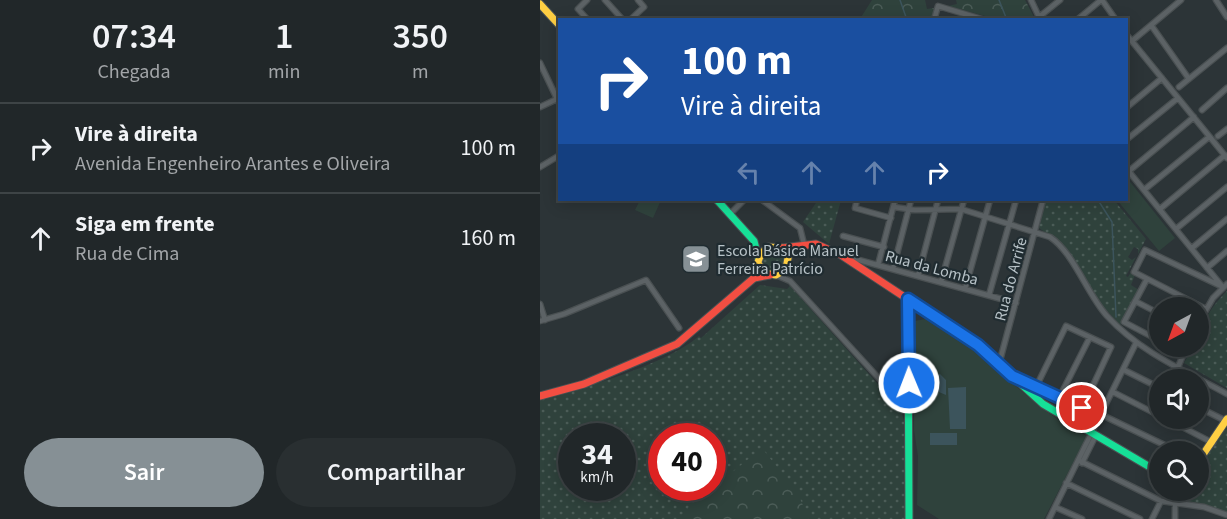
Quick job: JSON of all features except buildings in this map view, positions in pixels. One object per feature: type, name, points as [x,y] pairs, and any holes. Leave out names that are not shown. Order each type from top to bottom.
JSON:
[{"type":"street","points":[[586,18],[578,9],[587,0]]},
{"type":"street","points":[[604,0],[621,18]]},
{"type":"street","points":[[632,18],[644,7],[638,0]]},
{"type":"street","points":[[1031,0],[1040,18],[1060,0]]},
{"type":"street","points":[[1080,18],[1102,0],[1115,18]]},
{"type":"street","points":[[1160,209],[1226,157],[1130,41],[1181,0]]},
{"type":"street","points":[[1216,0],[1227,17]]},
{"type":"street","points":[[540,4],[558,24]]},
{"type":"street","points":[[935,18],[938,6],[982,18]]},
{"type":"street","points":[[960,18],[962,12]]},
{"type":"street","points":[[1151,25],[1189,79]]},
{"type":"street","points":[[1179,87],[1227,48]]},
{"type":"street","points":[[540,63],[557,99],[540,107]]},
{"type":"street","points":[[1128,106],[1162,78]]},
{"type":"street","points":[[1202,110],[1227,88]]},
{"type":"street","points":[[1128,138],[1178,98]]},
{"type":"street","points":[[1194,117],[1128,169],[1207,268],[1225,286]]},
{"type":"street","points":[[1218,136],[1227,129]]},
{"type":"street","points":[[1144,190],[1209,136]]},
{"type":"street","points":[[540,167],[558,156]]},
{"type":"street","points":[[1176,228],[1227,187]]},
{"type":"street","points":[[718,201],[754,241],[758,260],[764,273],[790,281],[896,398],[909,403]]},
{"type":"street","points":[[730,214],[743,201]]},
{"type":"street","points":[[540,396],[584,384],[677,345],[754,278],[773,275],[786,269],[788,261],[800,244],[800,228],[763,201]]},
{"type":"street","points":[[857,201],[855,208],[891,218]]},
{"type":"street","points":[[878,265],[896,201]]},
{"type":"street","points":[[893,269],[911,201]]},
{"type":"street","points":[[918,276],[938,201]]},
{"type":"street","points":[[941,282],[964,201]]},
{"type":"street","points":[[965,289],[990,201]]},
{"type":"street","points":[[989,295],[1016,201]]},
{"type":"street","name":"Rua do Arrife","points":[[999,364],[1043,201]]},
{"type":"street","points":[[894,207],[962,208],[1009,225],[1035,231],[1057,242],[1100,308],[1136,344],[1227,394]]},
{"type":"street","points":[[1192,248],[1227,219]]},
{"type":"street","points":[[843,236],[884,247]]},
{"type":"street","points":[[754,241],[782,248],[800,244],[816,244],[841,255],[978,345],[1043,404],[1149,469]]},
{"type":"street","points":[[754,278],[758,260],[765,248],[770,246]]},
{"type":"street","points":[[782,248],[788,261],[790,281]]},
{"type":"street","points":[[1182,297],[1134,272],[1145,250],[1225,286]]},
{"type":"street","points":[[1207,268],[1227,251]]},
{"type":"street","name":"Rua da Lomba","points":[[841,255],[1016,303]]},
{"type":"street","points":[[1147,279],[1124,322],[1149,335]]},
{"type":"street","points":[[540,304],[542,320],[646,280],[679,328]]},
{"type":"street","points":[[1209,305],[1225,286]]},
{"type":"street","points":[[908,299],[909,519]]},
{"type":"street","points":[[1135,301],[1149,308]]},
{"type":"street","points":[[1036,387],[1066,326],[1111,346],[1075,424]]},
{"type":"street","points":[[1059,398],[1090,337]]},
{"type":"street","points":[[1049,519],[1066,483],[1094,436],[1136,344]]},
{"type":"street","points":[[1178,367],[1183,357]]},
{"type":"street","points":[[1124,370],[1149,382]]},
{"type":"street","points":[[1012,376],[1082,408]]},
{"type":"street","points":[[1113,392],[1149,410]]},
{"type":"street","points":[[1209,412],[1226,420],[1209,448]]},
{"type":"street","points":[[1102,415],[1156,441]]},
{"type":"street","points":[[1186,429],[1213,443]]},
{"type":"street","points":[[1080,461],[1149,495]]},
{"type":"street","points":[[1066,483],[1140,519]]},
{"type":"street","points":[[1152,519],[1161,501],[1175,502],[1227,515]]},
{"type":"street","points":[[1175,502],[1175,519]]},
{"type":"street","points":[[1055,507],[1082,519]]},
{"type":"green space","points":[[872,0],[925,0],[927,9],[934,8],[932,18],[861,18]]},
{"type":"green space","points":[[956,0],[1025,0],[1034,18],[988,18],[948,6],[957,4]]},
{"type":"green space","points":[[1128,179],[1175,238],[1159,251],[1118,201],[1128,201]]},
{"type":"green space","points":[[640,201],[661,201],[653,218],[635,210]]},
{"type":"green space","points":[[817,201],[841,201],[829,244],[803,222]]},
{"type":"green space","points":[[1046,201],[1115,201],[1146,239],[1138,254],[1138,249],[1134,247],[1128,257],[1132,260],[1136,257],[1126,276],[1128,277],[1131,272],[1135,275],[1131,285],[1139,290],[1120,325],[1099,302],[1061,244],[1039,228]]},
{"type":"green space","points":[[769,250],[777,250],[784,257],[784,265],[777,272],[769,272],[762,265],[762,257]]},
{"type":"green space","points":[[760,285],[787,289],[790,286],[901,410],[905,424],[907,519],[540,519],[540,400],[646,366],[685,346],[699,336],[701,338]]},
{"type":"green space","points":[[1227,291],[1227,388],[1209,378],[1209,369],[1194,369],[1184,363],[1187,357],[1209,357],[1209,314]]},
{"type":"green space","points":[[926,319],[943,327],[972,347],[1045,410],[1087,436],[1044,519],[939,519],[917,505],[918,456],[914,430],[915,321]]},
{"type":"green space","points":[[1227,428],[1227,513],[1161,501],[1209,501],[1209,450]]},
{"type":"green space","points":[[762,448],[798,494],[809,519],[683,519],[683,512],[697,501],[726,501],[726,477]]},
{"type":"water","points":[[940,374],[946,380],[946,395],[935,389],[931,382],[930,378]]},
{"type":"water","points":[[966,387],[966,429],[950,429],[948,388]]},
{"type":"water","points":[[930,433],[957,433],[957,445],[930,445]]},
{"type":"waterway","points":[[900,0],[906,18]]},
{"type":"waterway","points":[[999,0],[1006,18]]},
{"type":"waterway","points":[[1099,201],[1112,222],[1116,317]]},
{"type":"traffic: fast","points":[[718,201],[754,241],[758,257]]},
{"type":"traffic: fast","points":[[906,298],[978,345],[1043,404],[1149,467]]},
{"type":"traffic: fast","points":[[908,299],[909,519]]},
{"type":"traffic: slow","points":[[540,4],[558,24]]},
{"type":"traffic: slow","points":[[754,278],[757,265],[760,257],[768,247],[782,248],[788,258],[786,269],[776,275],[764,273],[758,263]]},
{"type":"traffic: slow","points":[[1209,446],[1227,419]]},
{"type":"traffic: jam","points":[[782,248],[816,244],[841,255],[906,298]]},
{"type":"traffic: jam","points":[[540,396],[584,384],[677,344],[754,278],[770,275]]},
{"type":"place","name":"Escola Básica Manuel Ferreira Patrício","points":[[696,259]]},
{"type":"route","points":[[909,383],[908,299],[978,345],[1012,376],[1082,408]]}]
